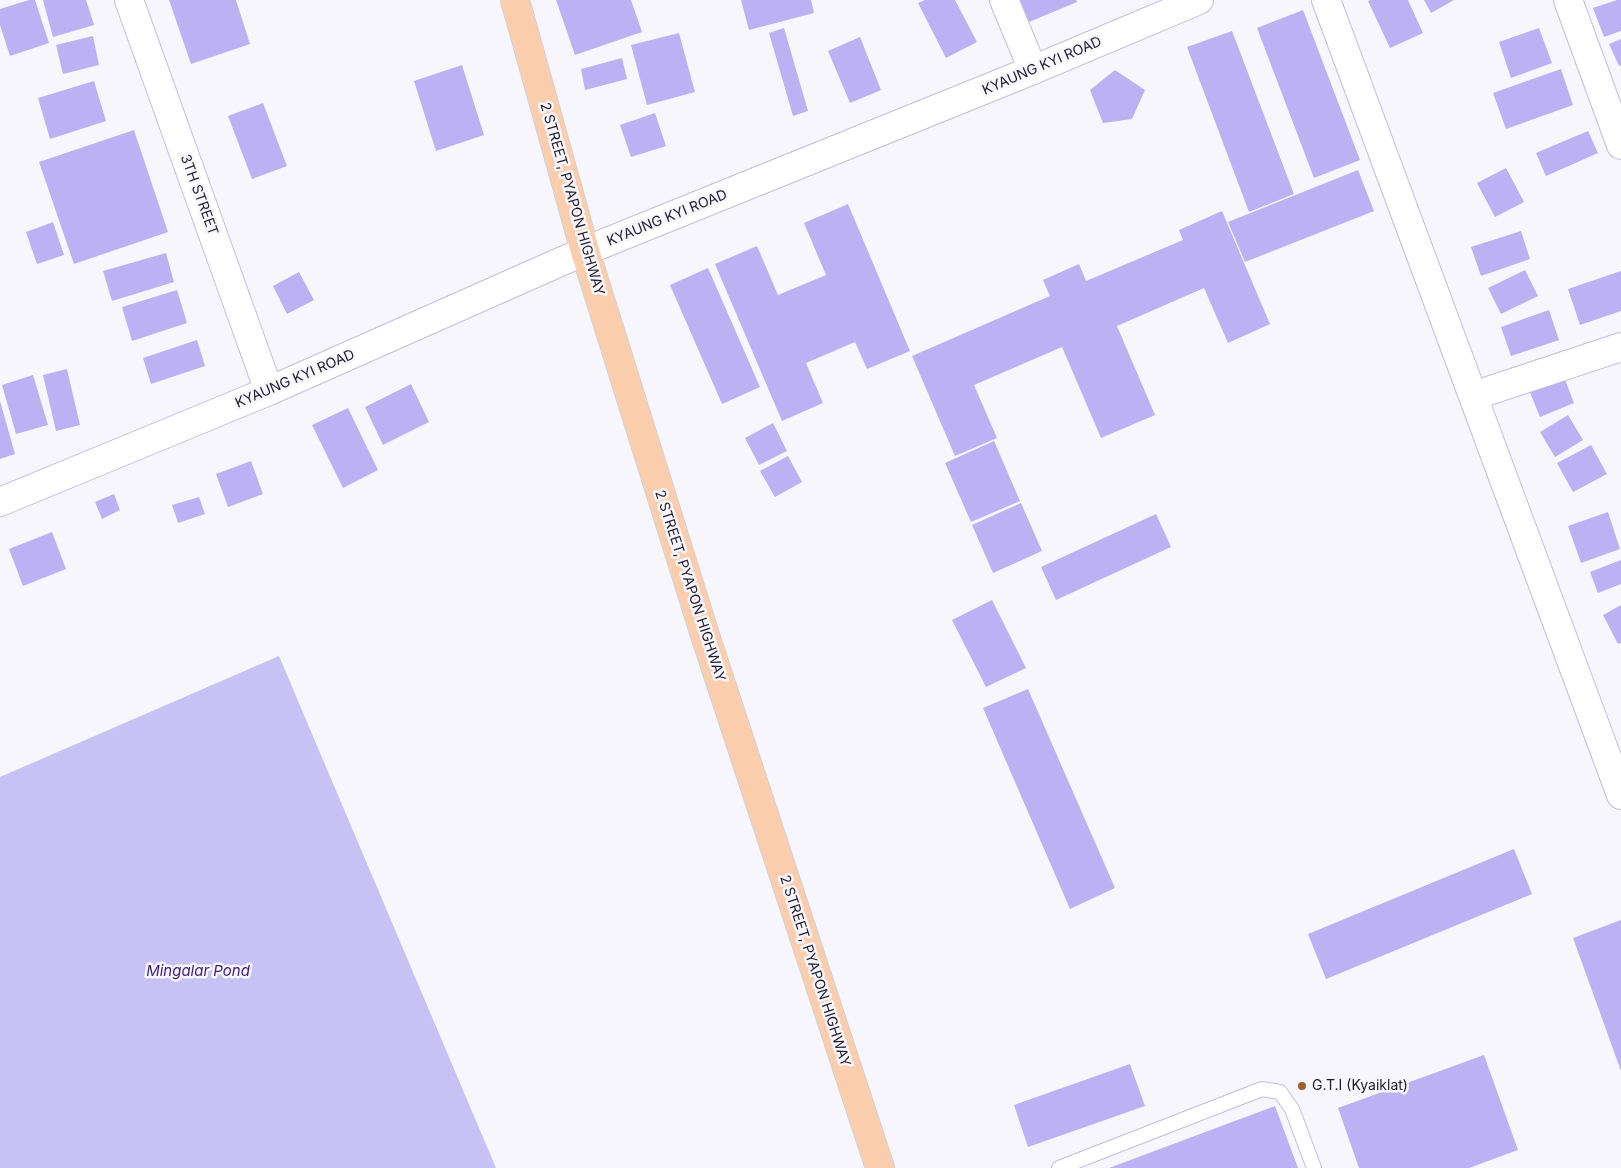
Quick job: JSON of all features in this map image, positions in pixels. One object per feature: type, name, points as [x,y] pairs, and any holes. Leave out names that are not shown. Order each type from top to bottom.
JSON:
[{"type":"main road","name":"2 STREET, PYAPON HIGHWAY","points":[[515,0],[585,251],[707,642],[880,1168]]},
{"type":"street","name":"3TH STREET","points":[[129,0],[269,391]]},
{"type":"street","points":[[1004,0],[1033,70]]},
{"type":"street","name":"KYAUNG KYI ROAD","points":[[0,502],[269,391],[585,251],[1033,70],[1199,0]]},
{"type":"street","points":[[1326,0],[1473,396],[1611,736],[1621,794]]},
{"type":"street","points":[[1568,0],[1621,145]]},
{"type":"street","points":[[1473,396],[1621,347]]},
{"type":"lane","points":[[1059,1168],[1262,1089],[1280,1092],[1292,1109],[1314,1168]]},
{"type":"water","name":"Mingalar Pond","points":[[279,656],[496,1168],[0,1168],[0,777]]},
{"type":"building","points":[[35,0],[49,43],[10,56],[0,25],[0,9]]},
{"type":"building","points":[[43,0],[86,0],[94,25],[53,37]]},
{"type":"building","points":[[169,0],[236,0],[250,44],[191,64]]},
{"type":"building","points":[[556,0],[631,0],[642,32],[575,55]]},
{"type":"building","points":[[741,0],[811,0],[814,13],[749,30]]},
{"type":"building","points":[[925,0],[955,0],[977,42],[946,58],[918,3]]},
{"type":"building","points":[[1020,0],[1076,0],[1077,2],[1029,22]]},
{"type":"building","points":[[1408,0],[1423,33],[1390,48],[1368,1]]},
{"type":"building","points":[[1424,0],[1454,0],[1431,13]]},
{"type":"building","points":[[1621,0],[1621,31],[1604,37],[1593,8]]},
{"type":"building","points":[[1303,10],[1360,160],[1314,178],[1257,28]]},
{"type":"building","points":[[784,28],[808,111],[793,116],[769,33]]},
{"type":"building","points":[[1539,28],[1552,63],[1511,78],[1499,42]]},
{"type":"building","points":[[1232,31],[1294,194],[1249,212],[1187,47]]},
{"type":"building","points":[[679,33],[695,92],[647,105],[631,45]]},
{"type":"building","points":[[93,36],[99,65],[63,74],[56,45]]},
{"type":"building","points":[[860,37],[881,90],[850,103],[828,51]]},
{"type":"building","points":[[1621,39],[1621,65],[1619,66],[1609,44]]},
{"type":"building","points":[[622,58],[627,79],[585,90],[581,69]]},
{"type":"building","points":[[462,65],[484,135],[436,151],[414,81]]},
{"type":"building","points":[[1561,69],[1573,105],[1506,129],[1493,93]]},
{"type":"building","points":[[1115,70],[1145,90],[1132,119],[1103,123],[1090,90]]},
{"type":"building","points":[[94,81],[106,121],[50,139],[38,98]]},
{"type":"building","points":[[263,103],[287,166],[252,179],[228,116]]},
{"type":"building","points":[[655,113],[666,146],[631,157],[620,125]]},
{"type":"building","points":[[134,130],[168,232],[74,264],[39,162]]},
{"type":"building","points":[[1588,131],[1598,153],[1546,176],[1536,153]]},
{"type":"building","points":[[1506,168],[1524,202],[1495,217],[1477,183]]},
{"type":"building","points":[[1358,170],[1374,211],[1245,262],[1228,222]]},
{"type":"building","points":[[848,204],[910,351],[867,369],[855,342],[806,363],[823,403],[782,421],[715,264],[757,246],[778,295],[826,275],[804,223]]},
{"type":"building","points":[[1222,211],[1270,324],[1228,343],[1204,288],[1117,326],[1155,415],[1101,438],[1062,347],[974,385],[997,438],[955,456],[912,356],[1050,296],[1043,280],[1079,264],[1086,281],[1183,240],[1179,230]]},
{"type":"building","points":[[53,222],[64,255],[37,264],[26,232]]},
{"type":"building","points":[[1521,231],[1530,259],[1481,276],[1471,247]]},
{"type":"building","points":[[166,253],[174,282],[112,301],[103,271]]},
{"type":"building","points":[[708,268],[760,387],[722,404],[670,285]]},
{"type":"building","points":[[1525,270],[1538,296],[1501,314],[1488,288]]},
{"type":"building","points":[[1621,271],[1621,311],[1580,325],[1568,289]]},
{"type":"building","points":[[299,272],[314,300],[287,314],[273,286]]},
{"type":"building","points":[[177,290],[187,323],[132,341],[122,307]]},
{"type":"building","points":[[1549,310],[1559,340],[1511,356],[1501,327]]},
{"type":"building","points":[[197,340],[205,366],[151,384],[143,358]]},
{"type":"building","points":[[67,369],[80,425],[56,431],[43,375]]},
{"type":"building","points":[[33,375],[48,425],[16,434],[2,385]]},
{"type":"building","points":[[1564,377],[1574,403],[1540,417],[1529,390]]},
{"type":"building","points":[[411,384],[429,422],[383,445],[365,407]]},
{"type":"building","points":[[0,401],[15,454],[0,459]]},
{"type":"building","points":[[348,408],[378,470],[343,488],[312,425]]},
{"type":"building","points":[[1568,415],[1583,440],[1555,457],[1540,432]]},
{"type":"building","points":[[773,423],[787,451],[759,465],[745,438]]},
{"type":"building","points":[[994,441],[1020,501],[971,522],[945,463]]},
{"type":"building","points":[[1591,445],[1607,474],[1573,492],[1557,463]]},
{"type":"building","points":[[788,456],[802,482],[775,497],[760,471]]},
{"type":"building","points":[[251,461],[263,494],[228,507],[216,474]]},
{"type":"building","points":[[114,494],[120,510],[102,519],[95,502]]},
{"type":"building","points":[[199,497],[205,514],[178,523],[172,505]]},
{"type":"building","points":[[1021,503],[1042,551],[993,573],[972,525]]},
{"type":"building","points":[[1608,512],[1620,549],[1581,563],[1568,526]]},
{"type":"building","points":[[1156,514],[1171,547],[1056,600],[1041,567]]},
{"type":"building","points":[[52,532],[66,569],[23,586],[9,549]]},
{"type":"building","points":[[1621,560],[1621,584],[1598,593],[1590,572]]},
{"type":"building","points":[[992,600],[1026,668],[986,687],[952,620]]},
{"type":"building","points":[[1621,605],[1621,643],[1618,644],[1603,615]]},
{"type":"building","points":[[1028,689],[1115,888],[1070,909],[983,708]]},
{"type":"building","points":[[1514,849],[1532,894],[1326,979],[1308,934]]},
{"type":"building","points":[[1621,920],[1621,1071],[1573,938]]},
{"type":"building","points":[[1484,1055],[1518,1150],[1469,1168],[1359,1168],[1338,1108]]},
{"type":"building","points":[[1130,1064],[1145,1106],[1028,1147],[1014,1105]]},
{"type":"building","points":[[1275,1106],[1298,1168],[1109,1168]]},
{"type":"place","name":"G.T.I (Kyaiklat)","points":[[1302,1086]]}]
